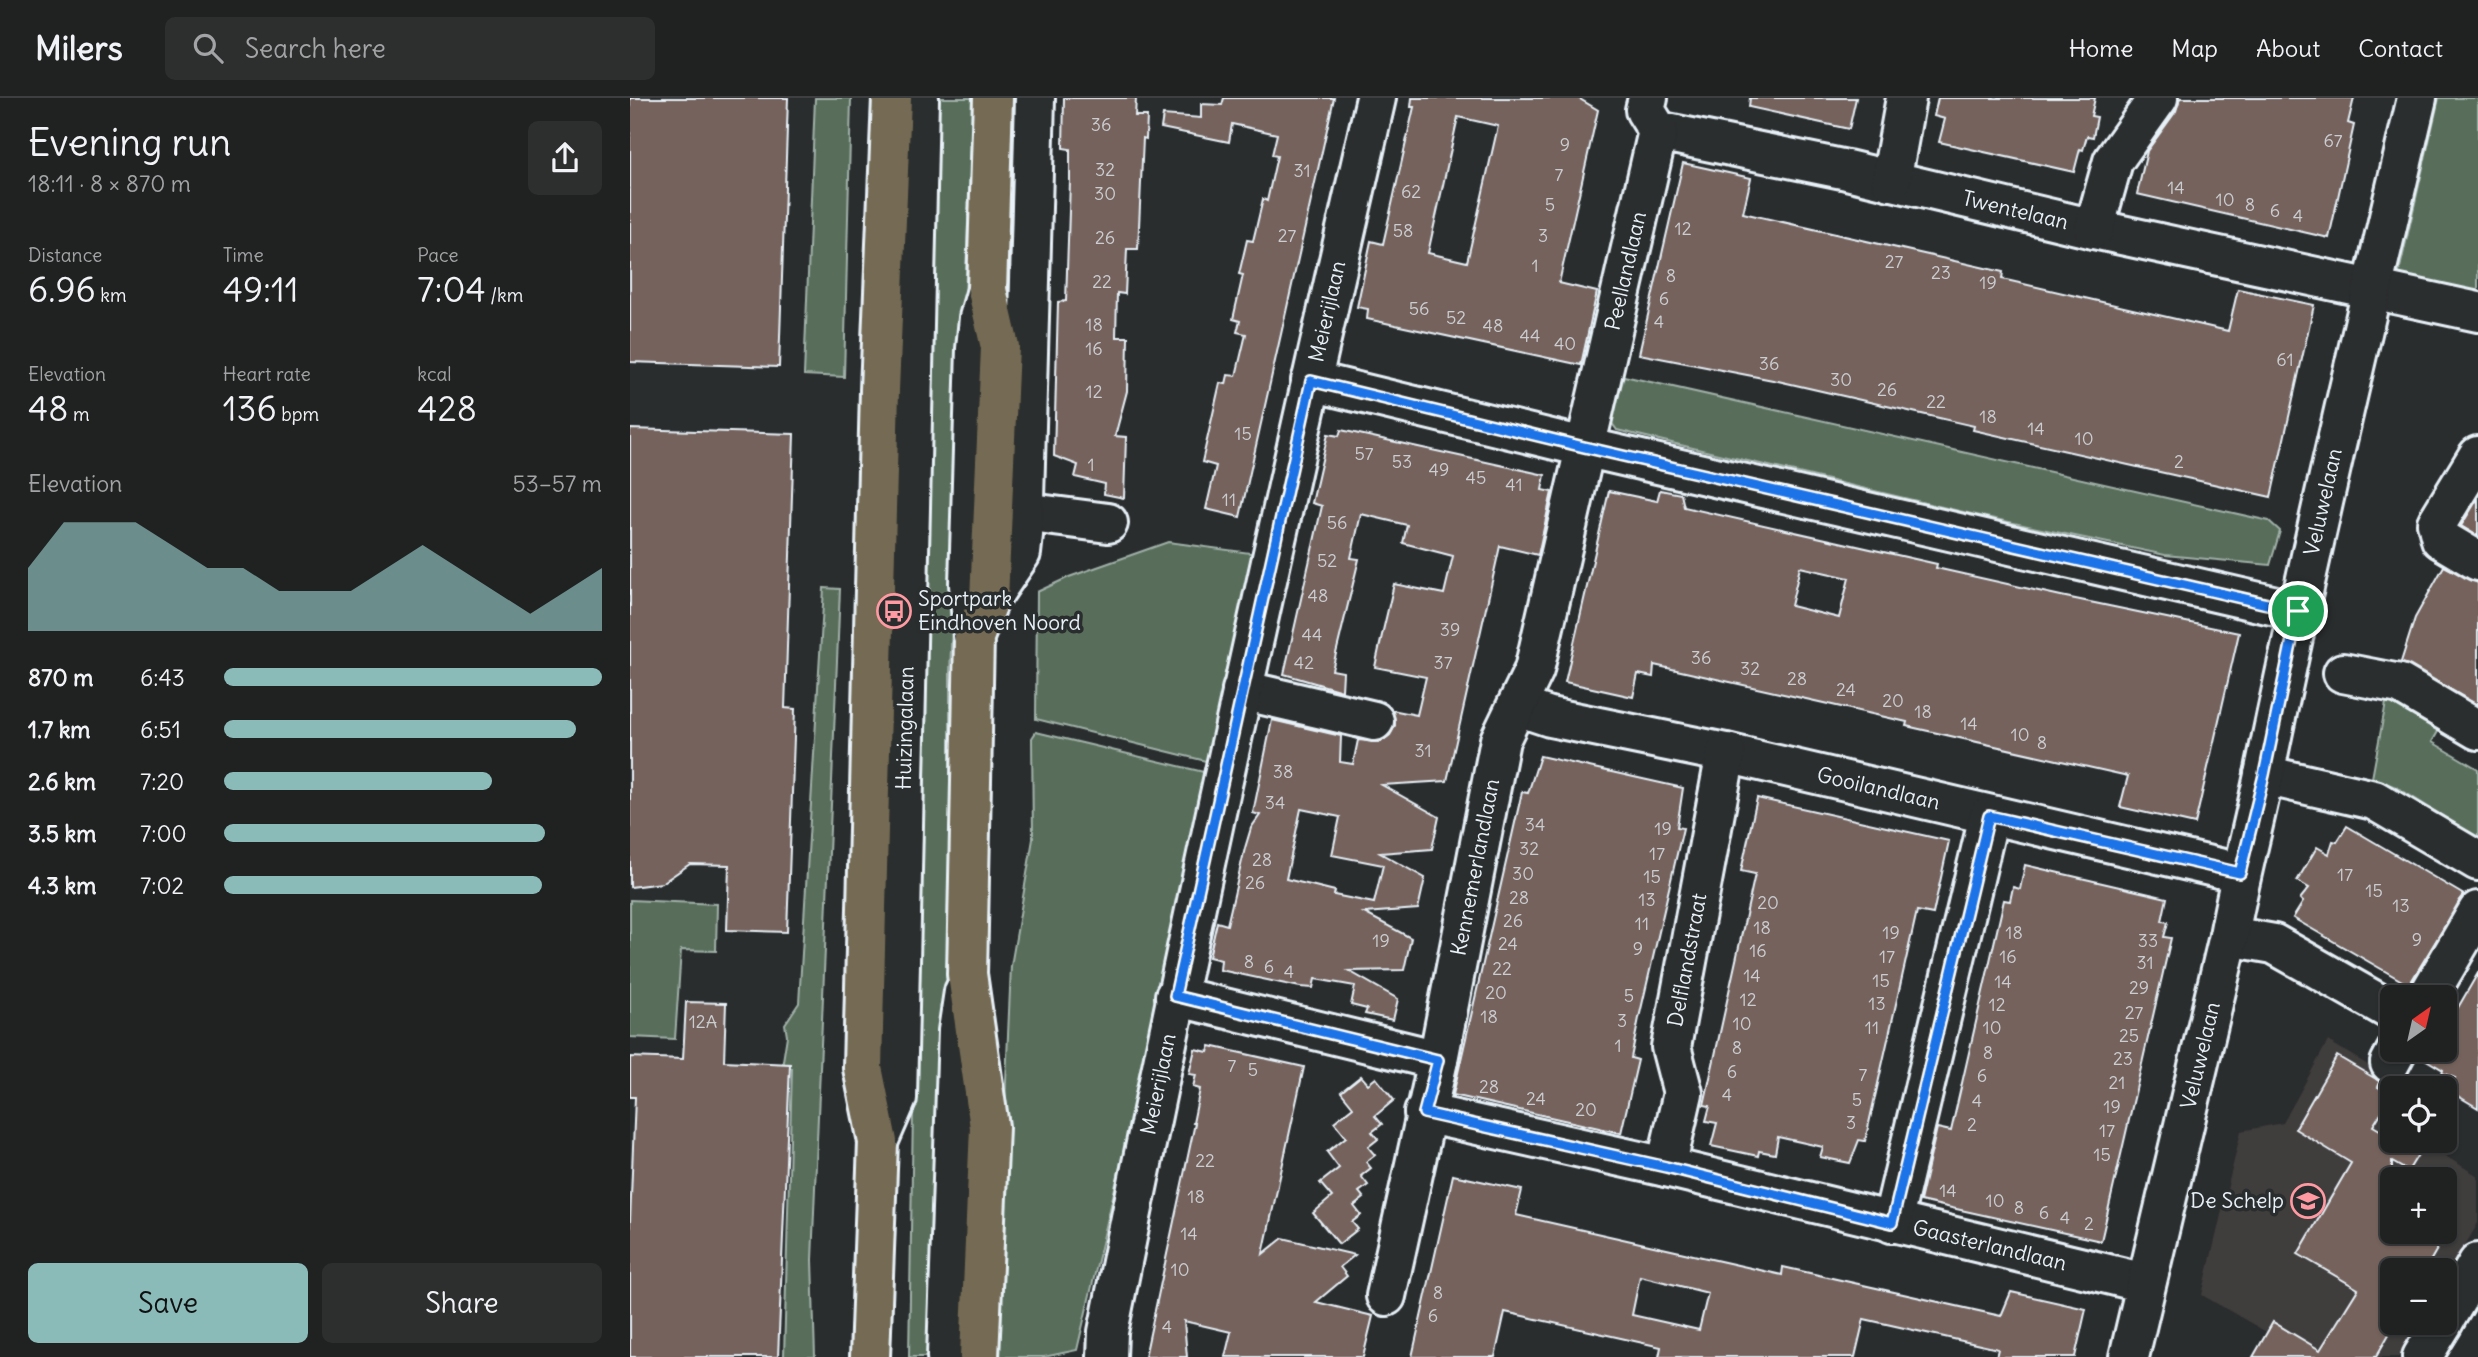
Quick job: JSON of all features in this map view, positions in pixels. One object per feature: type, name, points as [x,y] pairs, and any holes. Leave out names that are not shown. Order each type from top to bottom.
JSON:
[{"type":"main road","name":"Huizingalaan","points":[[870,1357],[878,1142],[863,1068],[863,1054],[880,390],[892,98]]},
{"type":"main road","points":[[979,1357],[989,1127],[967,974],[974,637],[989,600],[1000,347],[987,290],[993,98]]},
{"type":"street","name":"Huizingalaan","points":[[878,1142],[897,1098],[919,98]]},
{"type":"street","points":[[989,600],[1021,553],[1035,98]]},
{"type":"street","name":"Meierijlaan","points":[[1107,1357],[1108,1332],[1175,996],[1242,690],[1261,546],[1311,381],[1376,98]]},
{"type":"street","points":[[1891,181],[1906,98]]},
{"type":"street","points":[[2094,229],[2113,161],[2158,98]]},
{"type":"street","name":"Veluwelaan","points":[[2129,1357],[2229,936],[2240,873],[2264,775],[2298,611],[2417,98]]},
{"type":"street","name":"Twentelaan","points":[[1653,114],[1891,181],[2094,229],[2478,312]]},
{"type":"street","name":"Peellandlaan","points":[[1584,447],[1653,114]]},
{"type":"street","points":[[974,637],[969,584],[976,349],[979,318],[987,290]]},
{"type":"street","points":[[1311,381],[1584,447],[2298,611]]},
{"type":"street","name":"Kennemerlandlaan","points":[[1386,1296],[1424,1113],[1438,1060],[1500,740],[1534,670],[1584,447]]},
{"type":"street","points":[[2478,456],[2437,523],[2441,539],[2478,561]]},
{"type":"street","points":[[1023,512],[1108,523]]},
{"type":"street","points":[[2343,673],[2400,684],[2478,730]]},
{"type":"street","points":[[1242,690],[1374,720]]},
{"type":"street","name":"Gooilandlaan","points":[[1517,706],[1550,717],[1727,753],[2240,873]]},
{"type":"street","name":"Delflandstraat","points":[[1666,1167],[1683,1093],[1671,1047],[1727,753]]},
{"type":"street","points":[[2264,775],[2374,800],[2478,861]]},
{"type":"street","points":[[1892,1223],[1989,816]]},
{"type":"street","points":[[2435,985],[2478,911]]},
{"type":"street","points":[[2229,936],[2274,944],[2380,1004]]},
{"type":"street","points":[[947,1357],[958,1031],[967,974]]},
{"type":"street","points":[[1175,996],[1438,1060]]},
{"type":"street","name":"Gaasterlandlaan","points":[[1424,1113],[1666,1167],[2145,1283]]},
{"type":"street","points":[[2457,1299],[2478,1263]]},
{"type":"street","points":[[2422,1357],[2435,1335]]},
{"type":"shaded area","name":"De Schelp","points":[[2328,1041],[2386,1076],[2380,1076],[2380,1153],[2441,1153],[2478,1176],[2478,1223],[2457,1259],[2380,1258],[2380,1335],[2412,1335],[2399,1357],[2310,1357],[2202,1295],[2241,1131],[2283,1123]]},
{"type":"green space","points":[[815,98],[851,98],[844,377],[804,375]]},
{"type":"green space","points":[[927,98],[973,98],[950,673],[950,1056],[939,1357],[909,1357],[913,1110],[910,756]]},
{"type":"green space","points":[[2439,98],[2478,98],[2478,299],[2397,281]]},
{"type":"green space","points":[[1624,376],[2269,521],[2280,531],[2270,565],[2165,555],[1976,515],[1617,430],[1611,422]]},
{"type":"green space","points":[[1168,542],[1258,554],[1214,763],[1036,719],[1037,592],[1069,577]]},
{"type":"green space","points":[[824,588],[840,589],[812,1260],[815,1357],[784,1357],[792,1068],[782,1067],[787,1036],[785,1024],[799,1003]]},
{"type":"green space","points":[[2388,692],[2443,723],[2432,742],[2478,769],[2478,838],[2396,787],[2372,778]]},
{"type":"green space","points":[[1036,732],[1212,774],[1077,1350],[1044,1357],[994,1357],[1011,966],[1033,839],[1032,738]]},
{"type":"green space","points":[[630,900],[717,904],[716,951],[681,950],[675,1039],[630,1037]]},
{"type":"building","points":[[630,98],[788,98],[779,367],[630,362]]},
{"type":"building","points":[[1064,98],[1136,98],[1135,116],[1147,116],[1146,139],[1143,138],[1138,249],[1127,249],[1125,294],[1117,293],[1116,337],[1128,337],[1127,391],[1115,436],[1126,437],[1124,498],[1104,494],[1105,484],[1075,477],[1078,465],[1054,456],[1058,302],[1066,301],[1070,181],[1070,149],[1063,148]]},
{"type":"building","points":[[1224,98],[1334,98],[1240,517],[1206,509],[1216,466],[1202,462],[1220,383],[1226,384],[1228,375],[1236,376],[1246,334],[1237,332],[1240,321],[1233,319],[1243,275],[1239,274],[1247,240],[1253,241],[1263,199],[1267,201],[1277,156],[1272,155],[1277,134],[1232,124],[1229,142],[1161,128],[1163,115],[1201,118],[1201,104],[1222,105]]},
{"type":"building","points":[[1412,98],[1578,98],[1598,110],[1559,283],[1597,292],[1581,365],[1367,319],[1368,309],[1357,307],[1371,241],[1383,244],[1414,107],[1411,107]],"holes":[[[1458,117],[1498,126],[1467,262],[1428,253]]]},
{"type":"building","points":[[1750,98],[1856,98],[1849,129],[1749,107]]},
{"type":"building","points":[[1938,98],[2095,98],[2091,116],[2097,117],[2093,137],[2087,136],[2083,150],[2080,149],[2074,172],[1939,142],[1945,119],[1934,116]]},
{"type":"building","points":[[2180,98],[2354,98],[2348,123],[2354,125],[2329,238],[2137,194],[2147,151],[2176,111]]},
{"type":"building","points":[[1683,163],[1751,178],[1743,213],[2003,272],[2002,279],[2228,331],[2238,289],[2314,305],[2271,497],[1973,430],[1974,426],[1778,381],[1639,354]]},
{"type":"building","points":[[630,429],[794,434],[785,708],[795,709],[787,932],[727,930],[729,865],[690,864],[662,883],[630,887]]},
{"type":"building","points":[[1341,430],[1545,475],[1542,490],[1552,492],[1538,555],[1500,546],[1447,781],[1382,785],[1439,817],[1432,849],[1380,853],[1425,878],[1418,909],[1364,913],[1411,938],[1404,970],[1349,971],[1398,999],[1393,1020],[1365,1014],[1367,1009],[1351,1005],[1355,986],[1315,979],[1313,988],[1300,987],[1220,970],[1221,960],[1209,957],[1217,922],[1227,925],[1251,828],[1260,815],[1253,813],[1272,720],[1341,736],[1340,762],[1353,764],[1358,740],[1380,742],[1390,735],[1395,725],[1392,710],[1417,715],[1426,677],[1375,667],[1382,635],[1394,584],[1444,594],[1453,556],[1403,543],[1407,525],[1361,514],[1351,558],[1359,559],[1332,670],[1343,672],[1342,691],[1284,674],[1322,506],[1312,503],[1328,434],[1339,436]],"holes":[[[1301,809],[1340,817],[1332,855],[1383,865],[1374,903],[1334,895],[1335,891],[1286,879]]]},
{"type":"building","points":[[1660,490],[1681,494],[1684,507],[1937,564],[1936,568],[2239,633],[2195,824],[2120,807],[2128,776],[1906,726],[1907,722],[1806,699],[1654,665],[1653,677],[1638,674],[1633,697],[1565,682],[1609,491],[1657,501]],"holes":[[[1800,567],[1849,578],[1839,618],[1791,606]]]},
{"type":"building","points":[[2478,498],[2478,536],[2461,526]]},
{"type":"building","points":[[2444,566],[2478,583],[2478,705],[2401,662],[2415,618]]},
{"type":"building","points":[[1540,756],[1683,788],[1677,827],[1683,828],[1639,1018],[1631,1058],[1638,1060],[1621,1133],[1453,1095],[1522,792],[1528,793]]},
{"type":"building","points":[[1757,798],[1949,841],[1933,914],[1917,911],[1865,1141],[1859,1140],[1850,1163],[1820,1157],[1823,1147],[1778,1137],[1775,1154],[1759,1151],[1758,1156],[1711,1146],[1717,1123],[1706,1121],[1710,1106],[1704,1105],[1755,874],[1741,871]]},
{"type":"building","points":[[2347,826],[2464,895],[2409,985],[2293,918],[2303,902],[2300,899],[2309,888],[2297,881],[2317,847],[2329,854],[2333,841],[2337,842]]},
{"type":"building","points":[[2025,865],[2167,898],[2162,921],[2168,922],[2164,937],[2171,938],[2101,1241],[1920,1201],[1937,1128],[1951,1131],[2004,900],[2010,901],[2013,887],[2020,889]]},
{"type":"building","points":[[2478,973],[2478,1108],[2457,1095],[2457,1076],[2442,1073],[2443,1070],[2430,1062],[2457,1062],[2457,1009]]},
{"type":"building","points":[[686,1002],[726,1003],[724,1061],[790,1064],[778,1357],[630,1357],[630,1222],[635,1097],[630,1097],[630,1057],[683,1059]]},
{"type":"building","points":[[1210,1046],[1304,1067],[1263,1254],[1283,1238],[1355,1255],[1340,1267],[1347,1276],[1316,1302],[1373,1316],[1363,1357],[1225,1357],[1231,1332],[1184,1321],[1187,1357],[1145,1357],[1195,1123],[1200,1089],[1193,1087],[1196,1075],[1189,1074],[1195,1049],[1208,1052]]},
{"type":"building","points":[[2337,1056],[2380,1082],[2380,1115],[2373,1126],[2380,1130],[2380,1153],[2419,1153],[2410,1167],[2401,1167],[2392,1162],[2392,1167],[2380,1167],[2380,1244],[2440,1244],[2432,1258],[2380,1258],[2380,1335],[2389,1335],[2376,1357],[2253,1357],[2273,1322],[2320,1350],[2358,1289],[2298,1254],[2351,1163],[2295,1129]]},
{"type":"building","points":[[1361,1076],[1368,1084],[1376,1078],[1394,1100],[1375,1116],[1382,1124],[1372,1132],[1378,1139],[1368,1147],[1375,1155],[1366,1162],[1371,1168],[1361,1176],[1368,1185],[1359,1192],[1364,1198],[1354,1206],[1361,1215],[1352,1222],[1358,1229],[1339,1244],[1313,1213],[1332,1197],[1320,1183],[1339,1168],[1327,1152],[1346,1137],[1334,1122],[1353,1107],[1341,1092]]},
{"type":"building","points":[[1453,1175],[1522,1190],[1516,1215],[1782,1275],[1783,1267],[2001,1316],[2011,1292],[2086,1309],[2075,1357],[1996,1357],[1998,1349],[1864,1319],[1855,1357],[1659,1357],[1661,1347],[1505,1312],[1495,1357],[1412,1357]],"holes":[[[1640,1276],[1708,1293],[1699,1330],[1632,1315]]]},
{"type":"place","name":"Sportpark Eindhoven Noord","points":[[894,611]]},
{"type":"place","name":"De Schelp","points":[[2308,1201]]},
{"type":"route","points":[[1311,381],[1584,447],[2298,611],[2264,775],[2240,873],[1989,816],[1892,1223],[1666,1167],[1424,1113],[1438,1060],[1175,996],[1311,381]]}]
